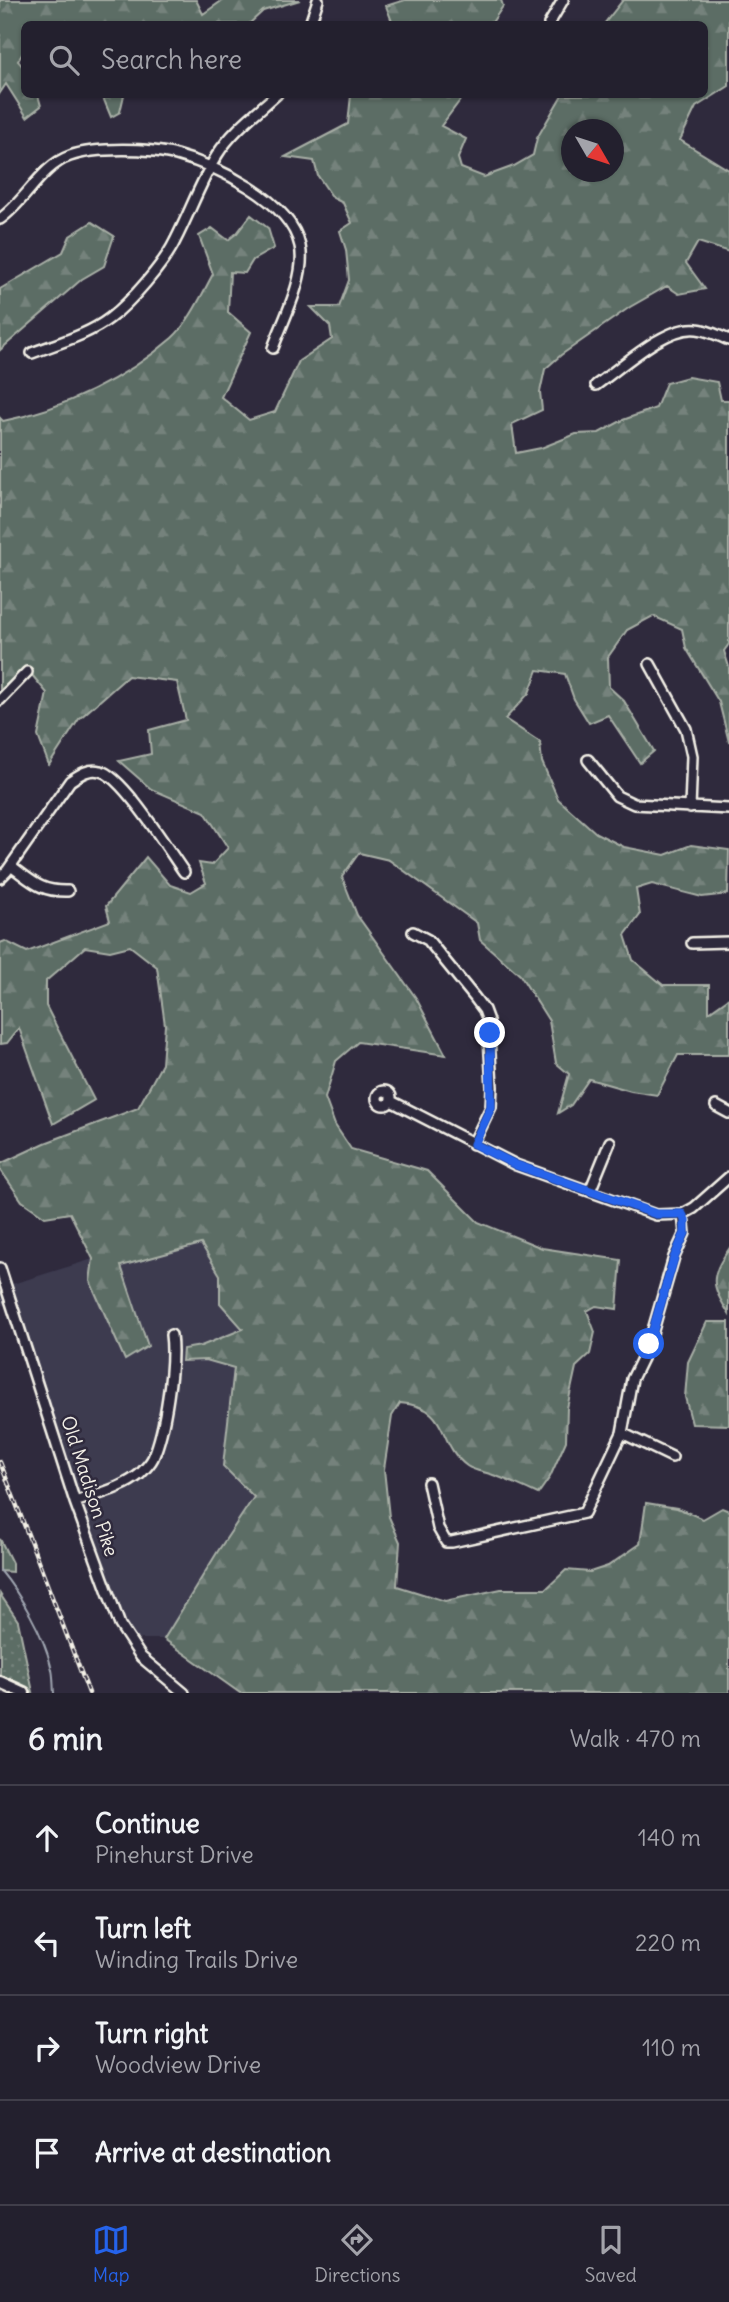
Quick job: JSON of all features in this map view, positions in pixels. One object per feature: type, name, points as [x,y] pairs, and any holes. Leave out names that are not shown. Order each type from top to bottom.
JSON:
[{"type":"main road","points":[[0,1682],[24,1693]]},
{"type":"street","points":[[311,21],[318,0]]},
{"type":"street","points":[[551,21],[563,0]]},
{"type":"street","points":[[32,354],[92,330],[113,316],[134,295],[170,251],[210,167],[236,132],[273,98]]},
{"type":"street","points":[[0,219],[22,201],[50,168],[63,159],[86,151],[157,151],[210,167],[248,187],[278,209],[296,233],[301,252],[298,278],[273,348]]},
{"type":"street","points":[[596,385],[671,332],[686,328],[698,329],[729,340]]},
{"type":"street","points":[[650,664],[688,738],[692,756],[690,808]]},
{"type":"street","points":[[0,700],[27,671]]},
{"type":"street","points":[[588,760],[615,793],[628,802],[641,806],[729,809]]},
{"type":"street","points":[[0,878],[70,781],[90,771],[108,774],[123,787],[184,872]]},
{"type":"street","points":[[10,866],[43,889],[52,892],[68,891]]},
{"type":"street","points":[[413,932],[428,940],[484,1010],[488,1021],[491,1107],[474,1144]]},
{"type":"street","points":[[692,943],[729,942]]},
{"type":"street","points":[[391,1101],[516,1165],[656,1214],[682,1214],[694,1208],[729,1177]]},
{"type":"street","points":[[716,1106],[729,1112]]},
{"type":"street","points":[[590,1191],[610,1142]]},
{"type":"street","points":[[428,1483],[438,1528],[446,1542],[583,1513],[622,1433],[632,1378],[649,1344],[674,1258],[685,1233],[682,1214]]},
{"type":"street","name":"Old Madison Pike","points":[[0,1268],[108,1596],[127,1639],[141,1657],[184,1693]]},
{"type":"street","points":[[75,1502],[130,1481],[150,1464],[158,1445],[165,1408],[173,1351],[171,1335]]},
{"type":"street","points":[[622,1433],[672,1457]]},
{"type":"shaded area","points":[[202,1243],[220,1275],[220,1303],[243,1329],[201,1346],[183,1349],[183,1361],[206,1360],[234,1368],[223,1466],[254,1497],[164,1639],[127,1639],[10,1302],[0,1306],[0,1268],[6,1286],[93,1259],[90,1281],[148,1346],[120,1266]]},
{"type":"green space","points":[[0,0],[196,0],[203,14],[223,0],[300,0],[263,11],[252,21],[21,21],[21,56],[18,61],[21,64],[21,98],[39,98],[41,106],[27,117],[6,84],[0,93]]},
{"type":"green space","points":[[405,0],[501,0],[503,6],[493,21],[392,21],[386,6]]},
{"type":"green space","points":[[623,0],[729,0],[729,86],[696,107],[680,140],[729,170],[729,252],[698,242],[686,263],[705,289],[679,294],[667,286],[630,307],[561,355],[545,369],[540,392],[542,410],[512,424],[516,453],[541,448],[576,434],[599,433],[623,420],[656,408],[666,383],[688,377],[717,382],[721,400],[729,400],[729,644],[724,651],[729,667],[729,742],[719,702],[686,648],[682,629],[653,616],[627,630],[608,657],[609,687],[624,701],[654,751],[640,763],[608,715],[589,723],[574,699],[565,674],[538,670],[529,693],[505,719],[540,742],[542,762],[558,799],[596,833],[624,847],[665,855],[691,845],[729,850],[728,894],[702,897],[652,884],[636,889],[640,915],[625,935],[633,960],[663,985],[709,985],[709,1012],[729,998],[729,1055],[678,1055],[657,1095],[589,1079],[571,1105],[558,1113],[569,1074],[556,1063],[549,1021],[520,975],[480,940],[477,923],[389,860],[359,853],[342,877],[357,915],[416,998],[446,1055],[358,1042],[336,1061],[325,1098],[335,1125],[351,1149],[427,1171],[478,1222],[542,1248],[621,1260],[617,1309],[596,1306],[587,1311],[595,1332],[590,1354],[576,1367],[567,1408],[566,1441],[550,1477],[538,1494],[467,1466],[450,1447],[436,1418],[416,1406],[400,1403],[392,1416],[384,1469],[389,1517],[400,1542],[397,1586],[445,1601],[501,1589],[546,1589],[566,1570],[590,1572],[608,1566],[640,1544],[646,1503],[677,1508],[703,1519],[722,1508],[729,1511],[729,1693],[240,1693],[164,1639],[254,1497],[223,1466],[234,1368],[206,1360],[182,1361],[183,1349],[201,1346],[243,1329],[220,1303],[220,1275],[201,1244],[121,1266],[148,1346],[125,1360],[90,1281],[93,1259],[70,1213],[45,1217],[22,1201],[0,1169],[0,1164],[45,1143],[138,1108],[162,1064],[165,1025],[157,967],[130,946],[110,951],[85,947],[46,981],[46,1006],[94,1100],[53,1124],[19,1028],[7,1043],[0,1044],[0,943],[5,941],[27,952],[110,921],[106,906],[146,857],[170,885],[191,892],[206,883],[199,863],[212,865],[228,848],[205,812],[151,789],[119,761],[151,754],[149,730],[186,720],[177,682],[128,676],[79,719],[49,765],[38,736],[47,693],[27,669],[0,690],[0,418],[3,421],[26,416],[70,400],[114,379],[154,353],[184,324],[213,274],[199,236],[212,228],[228,240],[251,215],[268,228],[274,248],[253,260],[245,273],[230,272],[228,312],[251,332],[221,397],[249,420],[275,412],[299,361],[332,339],[330,326],[311,307],[339,307],[349,280],[346,250],[340,231],[352,223],[343,203],[333,198],[318,176],[314,161],[285,157],[348,124],[351,98],[462,98],[441,126],[466,139],[458,158],[461,168],[484,177],[514,166],[533,155],[537,138],[560,98],[708,98],[708,21],[606,21]]},
{"type":"green space","points":[[103,98],[123,98],[120,112],[111,117]]},
{"type":"green space","points":[[92,222],[114,236],[104,266],[82,279],[0,350],[0,289],[63,252],[70,236]]},
{"type":"green space","points":[[729,1249],[729,1314],[716,1288],[715,1275]]},
{"type":"green space","points":[[707,1322],[729,1322],[729,1425],[692,1424],[685,1397],[688,1362]]},
{"type":"green space","points":[[0,1539],[12,1563],[12,1572],[0,1571]]},
{"type":"green space","points":[[0,1594],[18,1621],[33,1692],[0,1682]]},
{"type":"waterway","points":[[0,1570],[23,1603],[43,1641],[52,1669],[54,1693]]},
{"type":"railway","points":[[0,1462],[89,1693]]},
{"type":"route","points":[[490,1033],[491,1107],[474,1144],[516,1165],[656,1214],[682,1214],[685,1233],[674,1258],[649,1344]]}]
